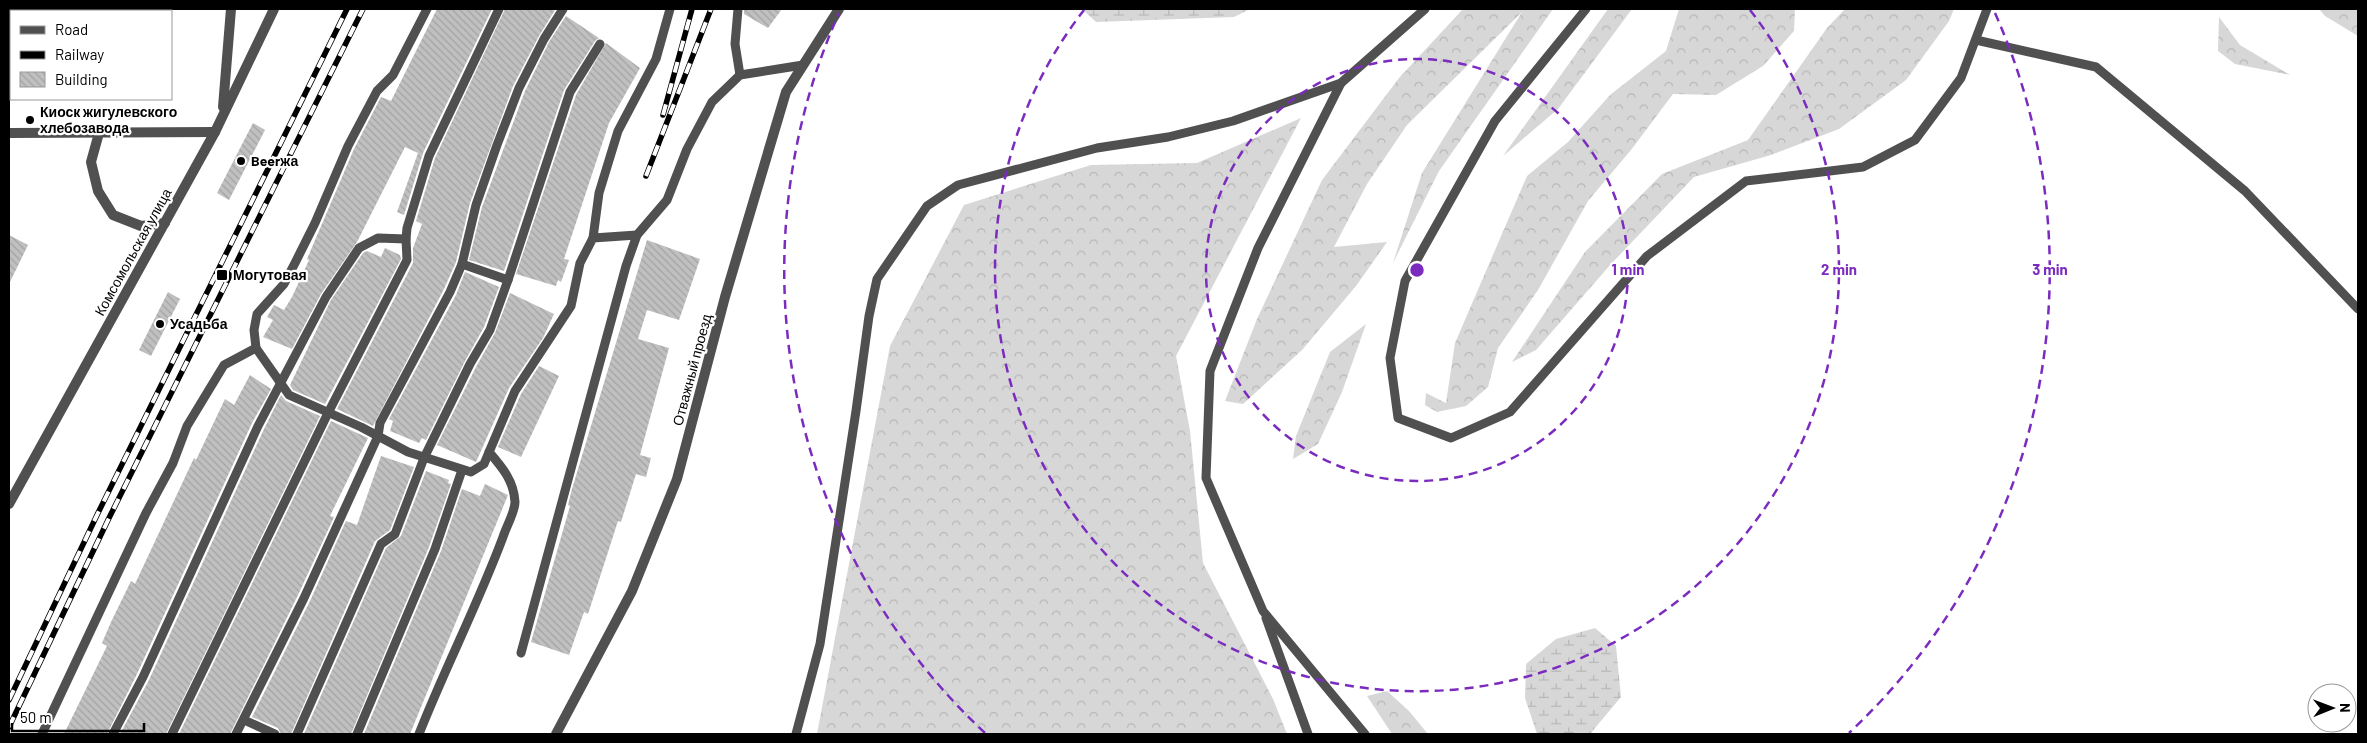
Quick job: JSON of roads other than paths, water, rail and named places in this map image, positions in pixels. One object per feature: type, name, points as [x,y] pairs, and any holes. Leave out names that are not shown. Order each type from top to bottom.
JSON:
[{"type":"street","points":[[222,114],[231,9]]},
{"type":"street","name":"Комсомольская улица","points":[[9,504],[214,132],[274,9]]},
{"type":"street","name":"Отважный проезд","points":[[556,734],[632,591],[677,479],[725,297],[786,92],[840,9]]},
{"type":"street","points":[[9,133],[214,132]]},
{"type":"street","points":[[99,133],[90,162],[98,191],[113,215],[141,226],[165,223]]},
{"type":"lane","points":[[427,9],[393,74],[377,91],[348,146],[315,223],[284,284],[257,314],[254,330],[256,348],[289,395],[408,452],[471,472],[484,464],[515,391],[572,306],[580,263],[593,238],[599,192],[618,131],[656,59],[666,29],[670,9]]},
{"type":"lane","points":[[172,734],[328,413],[407,260],[406,238],[429,156],[499,9]]},
{"type":"lane","points":[[236,734],[304,598],[378,436],[380,423],[450,292],[462,264],[476,205],[519,88],[544,39],[563,9]]},
{"type":"lane","points":[[738,9],[736,44],[740,75]]},
{"type":"lane","points":[[1308,734],[1263,611],[1206,478],[1210,371],[1258,248],[1342,83],[1376,50],[1425,9]]},
{"type":"lane","points":[[1586,9],[1494,121],[1405,281],[1390,358],[1398,418],[1451,438],[1510,412],[1647,256],[1746,181],[1863,167],[1915,140],[1961,78],[1987,9]]},
{"type":"lane","points":[[1976,40],[2096,67],[2245,191],[2358,309]]},
{"type":"lane","points":[[297,734],[381,544],[395,534],[424,458],[470,364],[490,330],[570,92],[600,44]]},
{"type":"lane","points":[[521,653],[623,276],[637,235],[667,200],[687,149],[712,102],[740,75],[803,65]]},
{"type":"lane","points":[[796,734],[820,644],[869,316],[875,288],[882,272],[926,206],[958,185],[1097,148],[1168,138],[1233,121],[1342,83]]},
{"type":"lane","points":[[593,238],[637,235]]},
{"type":"lane","points":[[113,734],[143,677],[258,426],[326,297],[359,248],[378,238],[406,238]]},
{"type":"lane","points":[[462,264],[508,280]]},
{"type":"lane","points":[[42,734],[146,513],[173,463],[187,426],[224,364],[256,348]]},
{"type":"lane","points":[[419,734],[442,674],[493,562],[515,504],[513,485],[503,468],[489,452]]},
{"type":"lane","points":[[358,734],[435,549],[462,470]]},
{"type":"lane","points":[[1263,611],[1365,734]]},
{"type":"lane","points":[[244,720],[275,734]]},
{"type":"railway","points":[[9,700],[98,513],[347,9]]},
{"type":"railway","points":[[9,727],[109,518],[363,9]]},
{"type":"railway","points":[[663,115],[692,9]]},
{"type":"railway","points":[[646,176],[711,9]]},
{"type":"place","name":"Киоск жигулевского хлебозавода","points":[[30,120]]},
{"type":"place","name":"Beerжа","points":[[241,161]]},
{"type":"place","name":"Могутовая","points":[[222,275]]},
{"type":"place","name":"Усадьба","points":[[160,324]]}]
